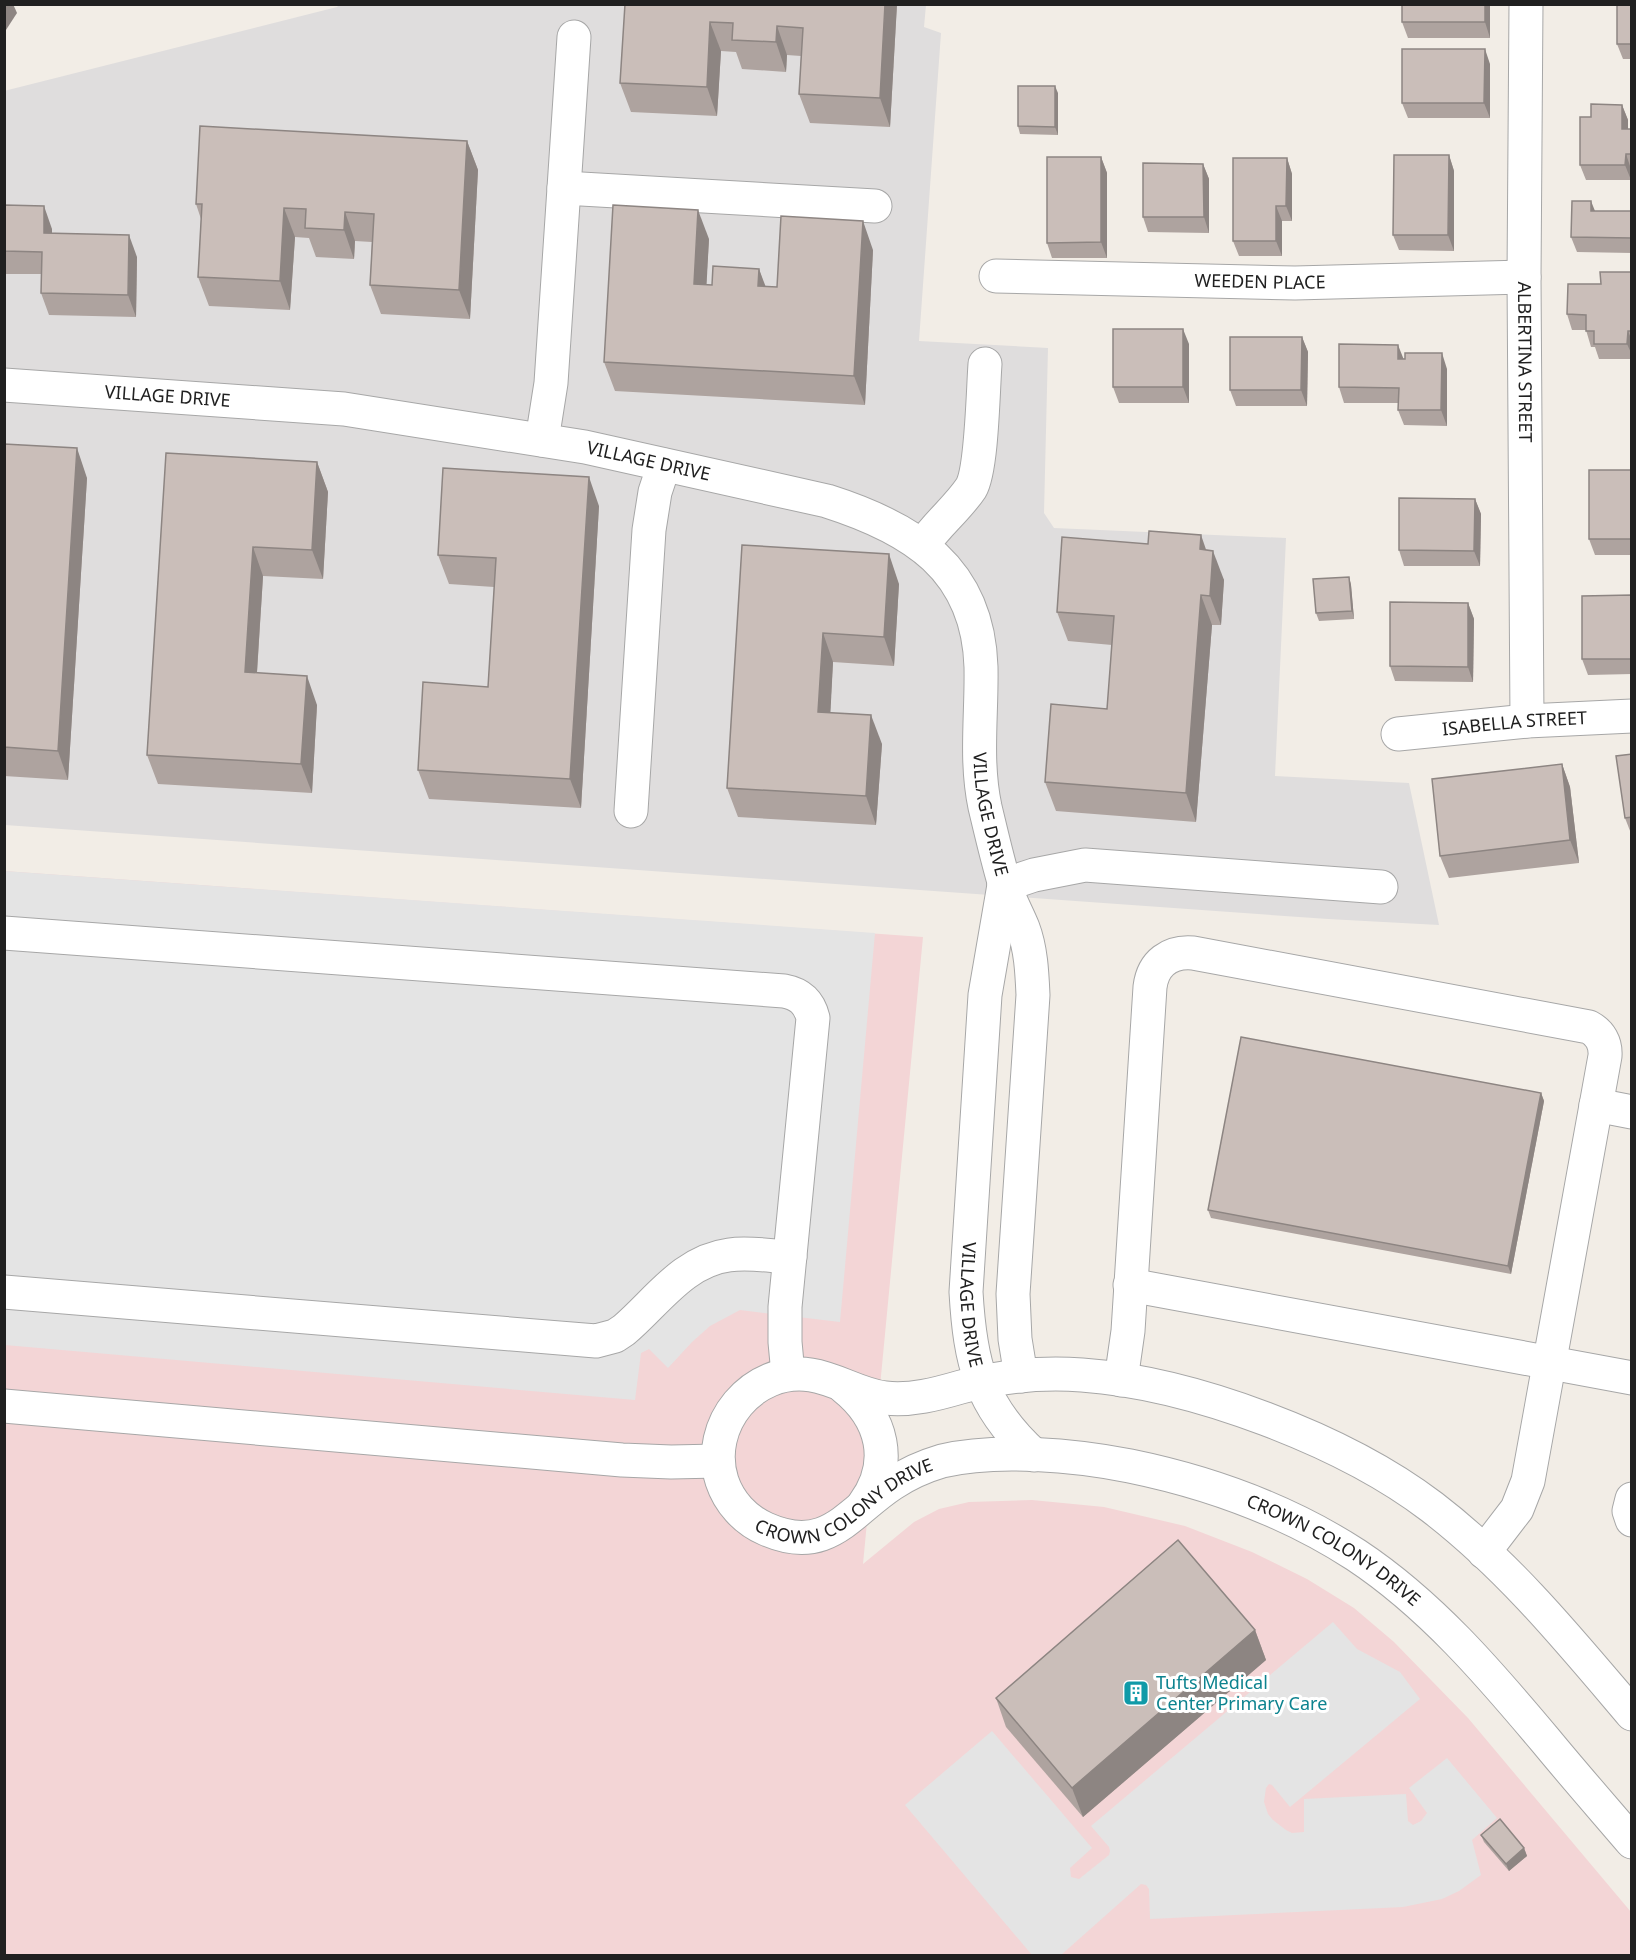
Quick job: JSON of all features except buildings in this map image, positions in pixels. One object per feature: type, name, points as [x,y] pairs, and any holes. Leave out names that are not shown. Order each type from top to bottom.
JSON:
[{"type":"street","name":"ALBERTINA STREET","points":[[1526,4],[1524,277],[1527,721]]},
{"type":"street","points":[[542,440],[550,383],[574,38]]},
{"type":"street","points":[[564,188],[875,206]]},
{"type":"street","name":"WEEDEN PLACE","points":[[996,276],[1295,283],[1524,277]]},
{"type":"street","points":[[923,545],[930,534],[961,501],[975,479],[985,364]]},
{"type":"street","name":"VILLAGE DRIVE","points":[[4,385],[312,406],[542,440],[838,505],[881,521],[923,545],[939,560],[960,588],[975,623],[981,668],[979,757],[981,784],[1004,885],[1024,931],[1029,953],[1033,995],[1013,1294],[1015,1339],[1020,1376]]},
{"type":"street","points":[[631,811],[649,530],[651,511],[664,465]]},
{"type":"street","name":"ISABELLA STREET","points":[[1398,734],[1527,721],[1632,716]]},
{"type":"street","points":[[1004,885],[1052,871],[1085,865],[1382,887]]},
{"type":"street","name":"VILLAGE DRIVE","points":[[1004,885],[985,995],[966,1292],[970,1340],[981,1382],[998,1415],[1009,1430],[1034,1455]]},
{"type":"street","points":[[4,933],[792,992],[804,999],[813,1018],[784,1326],[788,1374]]},
{"type":"street","points":[[1121,1380],[1128,1331],[1150,987],[1158,965],[1177,953],[1193,953],[1589,1027],[1602,1038],[1605,1050],[1525,1491],[1512,1517],[1484,1552]]},
{"type":"street","points":[[1596,1105],[1632,1112]]},
{"type":"street","points":[[4,1292],[596,1341],[615,1336],[624,1330],[675,1281],[703,1263],[730,1255],[790,1257]]},
{"type":"street","points":[[1130,1285],[1632,1378]]},
{"type":"street","name":"CROWN COLONY DRIVE","points":[[1632,1714],[1564,1634],[1512,1579],[1431,1507],[1400,1485],[1336,1450],[1224,1405],[1121,1380],[1085,1375],[1020,1376],[900,1399],[881,1398],[862,1393],[824,1377],[788,1374],[772,1378],[741,1398],[730,1412],[723,1427],[718,1461],[724,1488],[742,1513],[759,1527],[780,1535],[800,1537],[820,1534],[840,1526],[889,1485],[923,1468],[943,1461],[984,1456],[1034,1455],[1111,1462],[1199,1484],[1269,1510],[1329,1539],[1355,1555],[1381,1573],[1424,1609],[1478,1661],[1632,1842]]},
{"type":"street","points":[[841,1385],[858,1398],[867,1409],[880,1441],[879,1475],[871,1494],[857,1513]]},
{"type":"street","points":[[4,1406],[622,1460],[718,1461]]},
{"type":"street","points":[[1632,1498],[1629,1511],[1632,1520]]},
{"type":"shaded area","points":[[339,5],[926,5],[924,27],[941,33],[919,341],[1048,348],[1044,513],[1054,528],[1286,538],[1275,776],[1409,783],[1439,925],[5,825],[4,91]]},
{"type":"shaded area","points":[[4,871],[923,937],[863,1564],[914,1522],[939,1509],[969,1502],[1032,1500],[1104,1507],[1185,1526],[1252,1552],[1307,1579],[1354,1608],[1394,1642],[1468,1718],[1631,1912],[1631,1955],[5,1955]]},
{"type":"shaded area","points":[[4,871],[875,933],[840,1322],[740,1310],[710,1326],[668,1368],[649,1349],[641,1353],[635,1400],[5,1345]]},
{"type":"shaded area","points":[[1333,1622],[1357,1649],[1400,1672],[1420,1699],[1290,1807],[1269,1784],[1266,1788],[1264,1802],[1268,1814],[1292,1833],[1304,1832],[1304,1799],[1406,1794],[1408,1821],[1413,1825],[1421,1821],[1427,1813],[1409,1788],[1447,1758],[1497,1818],[1472,1840],[1481,1875],[1459,1891],[1442,1899],[1403,1907],[1150,1919],[1149,1889],[1146,1885],[1141,1884],[1061,1955],[1032,1955],[905,1805],[992,1731],[1092,1848],[1070,1868],[1071,1877],[1079,1879],[1109,1855],[1110,1851],[1091,1826]]},
{"type":"place","name":"Tufts Medical Center Primary Care","points":[[1136,1693]]}]
